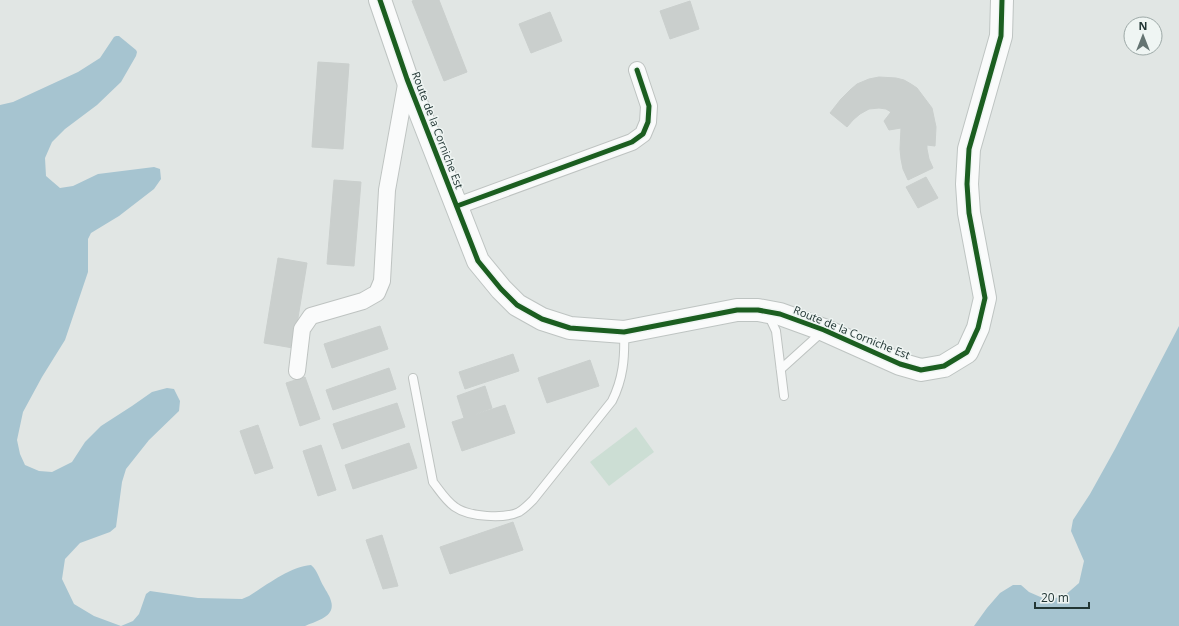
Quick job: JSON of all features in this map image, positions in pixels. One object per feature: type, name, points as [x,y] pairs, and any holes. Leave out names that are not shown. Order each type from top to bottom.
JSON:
[{"type":"street","name":"Route de la Corniche Est","points":[[380,0],[407,79],[478,261],[517,305],[542,319],[570,328],[624,332],[737,310],[758,310],[780,314],[824,330],[900,364],[921,370],[944,366],[967,352],[978,328],[985,298],[969,213],[969,149],[1001,36],[1002,0]]},
{"type":"street","points":[[457,206],[632,142],[644,134],[648,122],[649,106],[637,70]]},
{"type":"street","points":[[298,371],[302,329],[311,316],[363,301],[377,293],[382,281],[387,190],[407,79]]},
{"type":"lane","points":[[767,312],[776,331],[784,396]]},
{"type":"lane","points":[[781,369],[824,330]]},
{"type":"lane","points":[[412,378],[433,482],[442,495],[456,508],[474,515],[498,516],[518,512],[533,500],[612,402],[618,388],[625,352],[624,332]]},
{"type":"green space","points":[[636,427],[654,452],[609,486],[590,462]]},
{"type":"water","points":[[116,36],[119,36],[136,50],[136,56],[121,82],[97,105],[65,129],[52,142],[45,158],[46,176],[60,188],[73,186],[98,174],[154,167],[160,169],[161,179],[154,189],[119,216],[91,233],[88,239],[88,272],[65,340],[42,377],[23,412],[17,440],[20,454],[25,465],[39,471],[52,472],[72,462],[85,442],[101,426],[152,392],[167,388],[174,389],[180,401],[179,411],[149,440],[126,469],[122,482],[116,527],[110,532],[80,543],[65,559],[62,579],[74,604],[94,616],[121,626],[0,626],[0,105],[13,102],[78,72],[100,58]]},
{"type":"water","points":[[1179,326],[1179,626],[974,626],[1000,593],[1013,585],[1021,585],[1029,592],[1045,599],[1063,597],[1079,583],[1084,561],[1071,531],[1073,520],[1090,494],[1115,449]]},
{"type":"water","points":[[311,565],[317,572],[329,595],[332,606],[331,611],[324,618],[305,626],[121,626],[133,621],[139,614],[146,594],[150,591],[198,598],[242,599],[286,573],[303,566]]},
{"type":"building","points":[[439,0],[467,72],[444,81],[412,1]]},
{"type":"building","points":[[690,1],[699,29],[670,39],[660,11]]},
{"type":"building","points":[[550,12],[562,41],[531,53],[519,24]]},
{"type":"building","points":[[318,62],[349,64],[343,149],[312,147]]},
{"type":"building","points":[[879,77],[896,78],[911,84],[917,88],[932,108],[936,127],[935,146],[927,145],[927,149],[933,168],[908,180],[903,169],[901,159],[901,128],[889,130],[884,121],[891,112],[886,109],[879,108],[869,109],[860,114],[847,127],[830,113],[841,99],[857,84]]},
{"type":"building","points":[[926,177],[938,198],[918,208],[906,187]]},
{"type":"building","points":[[334,180],[361,182],[354,266],[327,264]]},
{"type":"building","points":[[278,258],[307,263],[293,348],[264,343]]},
{"type":"building","points":[[380,326],[388,349],[332,368],[324,344]]},
{"type":"building","points":[[513,354],[519,371],[465,389],[459,372]]},
{"type":"building","points":[[590,360],[599,386],[547,403],[538,378]]},
{"type":"building","points":[[389,368],[396,389],[333,410],[326,390]]},
{"type":"building","points":[[305,377],[320,419],[300,426],[286,383]]},
{"type":"building","points":[[485,386],[492,408],[464,418],[457,396]]},
{"type":"building","points":[[397,403],[405,427],[342,449],[333,424]]},
{"type":"building","points":[[505,405],[515,433],[462,451],[452,422]]},
{"type":"building","points":[[258,425],[273,468],[255,474],[240,431]]},
{"type":"building","points":[[409,443],[417,468],[353,489],[345,465]]},
{"type":"building","points":[[321,445],[336,490],[318,496],[303,451]]},
{"type":"building","points":[[513,522],[523,550],[450,574],[440,547]]},
{"type":"building","points":[[382,535],[398,586],[383,589],[366,540]]},
{"type":"cycle path","points":[[380,0],[407,79],[478,261],[501,289],[517,305],[542,319],[570,328],[624,332],[737,310],[758,310],[780,314],[824,330],[900,364],[921,370],[944,366],[967,352],[978,328],[985,298],[969,213],[967,184],[969,149],[1001,36],[1002,0]]},
{"type":"cycle path","points":[[457,206],[632,142],[643,134],[648,122],[649,106],[637,70]]}]
